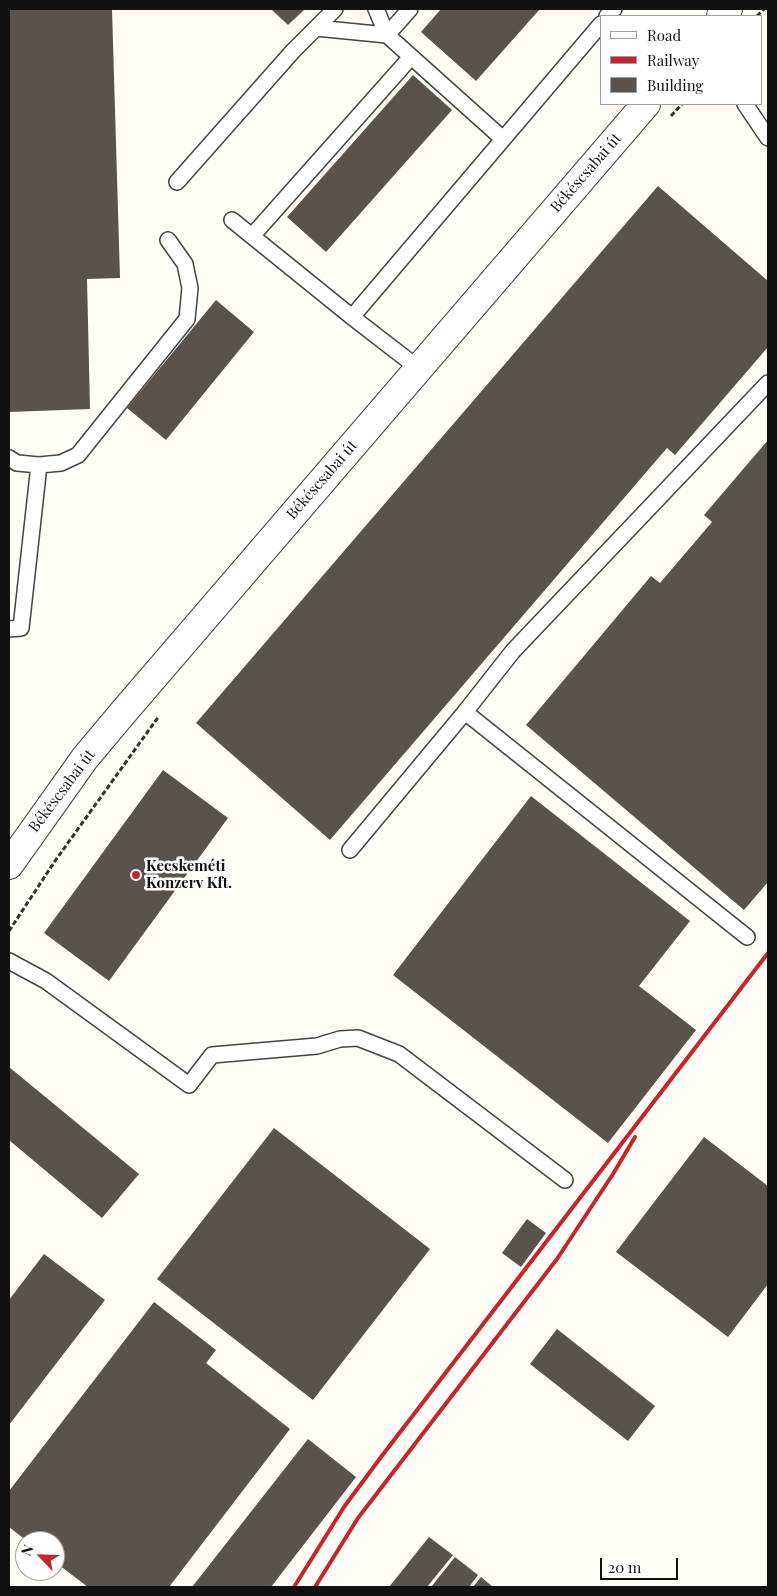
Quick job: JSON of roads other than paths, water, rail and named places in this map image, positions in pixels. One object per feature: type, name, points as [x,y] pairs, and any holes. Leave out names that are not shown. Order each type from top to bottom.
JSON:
[{"type":"street","name":"Békéscsabai út","points":[[9,865],[43,814],[121,715],[645,105]]},
{"type":"lane","points":[[177,182],[293,51],[335,9]]},
{"type":"lane","points":[[376,9],[387,35],[504,140]]},
{"type":"lane","points":[[387,35],[410,9]]},
{"type":"lane","points":[[352,317],[600,25]]},
{"type":"lane","points":[[316,28],[387,35]]},
{"type":"lane","points":[[252,236],[411,57]]},
{"type":"lane","points":[[746,105],[768,138]]},
{"type":"lane","points":[[232,220],[418,368]]},
{"type":"lane","points":[[9,458],[18,463],[39,465],[61,463],[78,455],[187,319],[190,288],[185,264],[168,240]]},
{"type":"lane","points":[[350,850],[465,712],[513,651],[768,383]]},
{"type":"lane","points":[[9,629],[20,628],[39,465]]},
{"type":"lane","points":[[465,712],[747,937]]},
{"type":"lane","points":[[9,961],[46,981],[189,1085],[212,1055],[317,1046],[340,1039],[358,1038],[398,1054],[566,1180]]},
{"type":"railway","points":[[294,1587],[344,1507],[381,1457],[768,953]]},
{"type":"railway","points":[[315,1587],[358,1518],[557,1259],[635,1137]]},
{"type":"place","name":"Kecskeméti Konzerv Kft.","points":[[136,875]]}]
